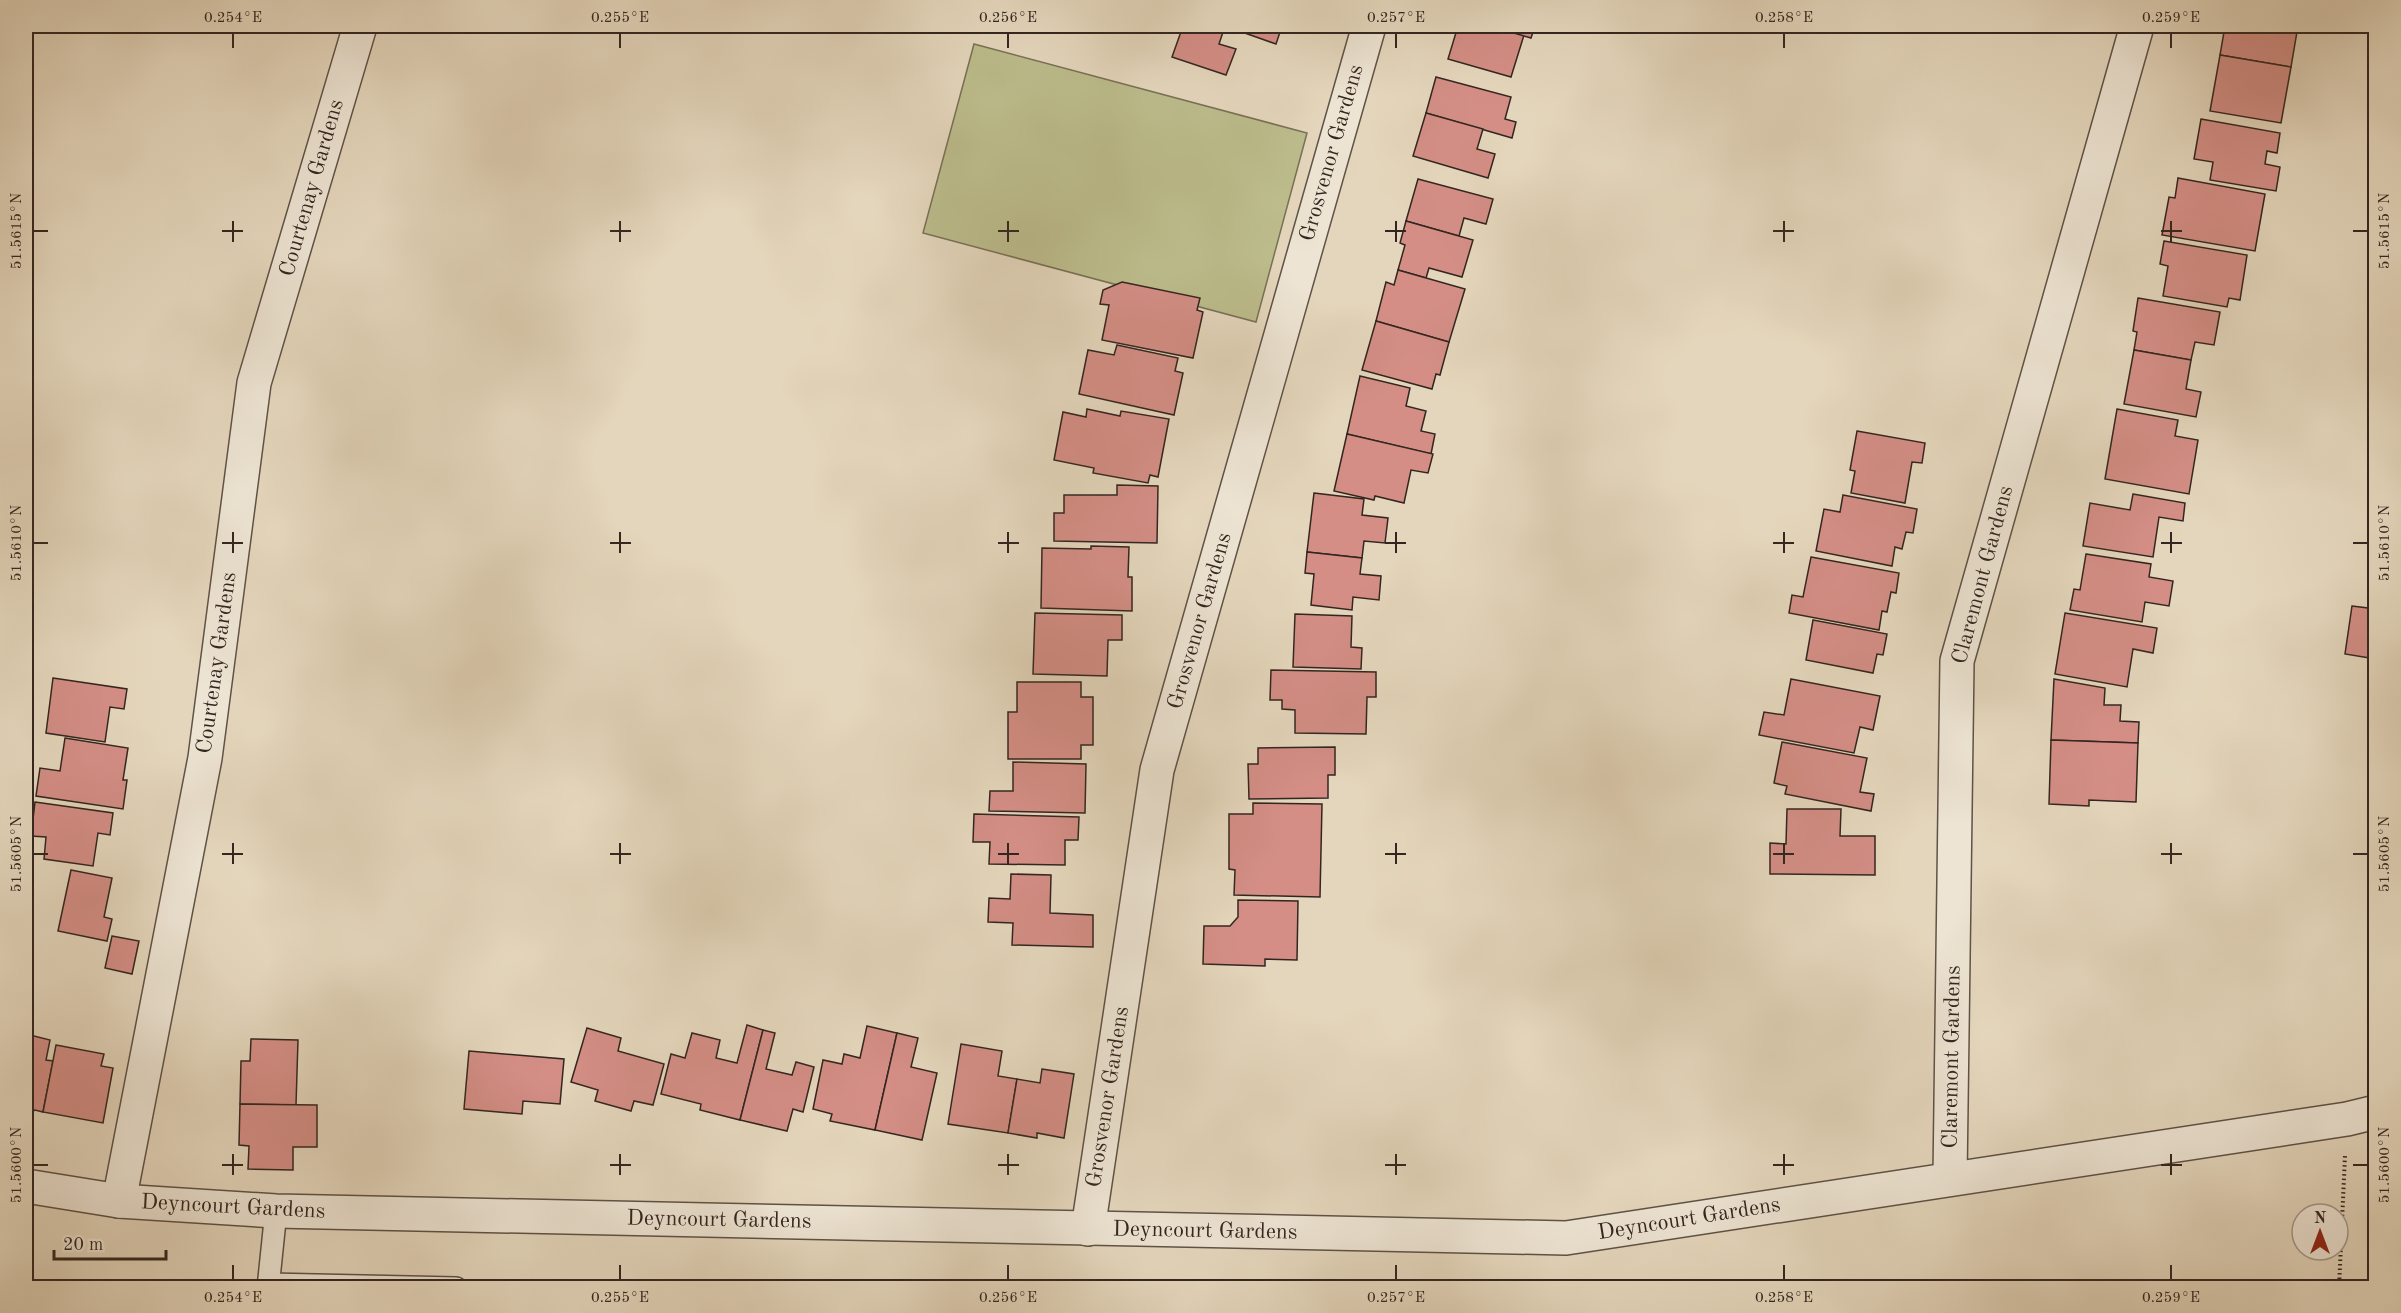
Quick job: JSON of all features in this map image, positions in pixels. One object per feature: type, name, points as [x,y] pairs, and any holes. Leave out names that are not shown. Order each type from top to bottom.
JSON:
[{"type":"street","name":"Courtenay Gardens","points":[[119,1201],[205,758],[254,383],[360,26]]},
{"type":"street","name":"Grosvenor Gardens","points":[[1088,1229],[1157,770],[1369,26]]},
{"type":"street","name":"Claremont Gardens","points":[[1950,1178],[1957,661],[2138,26]]},
{"type":"street","name":"Deyncourt Gardens","points":[[26,1186],[119,1201],[276,1211],[1566,1238],[2361,1115]]},
{"type":"lane","points":[[276,1211],[268,1286],[456,1287]]},
{"type":"path","points":[[2338,1287],[2361,1115]]},
{"type":"green space","points":[[974,44],[1307,133],[1256,322],[923,233]]},
{"type":"building","points":[[1183,26],[1225,26],[1219,44],[1236,49],[1226,75],[1172,57]]},
{"type":"building","points":[[1225,26],[1282,26],[1276,44]]},
{"type":"building","points":[[1458,26],[1489,26],[1524,35],[1511,77],[1448,59]]},
{"type":"building","points":[[1489,26],[1535,26],[1531,38]]},
{"type":"building","points":[[2225,26],[2298,26],[2291,67],[2220,55]]},
{"type":"building","points":[[2220,55],[2291,67],[2281,123],[2210,111]]},
{"type":"building","points":[[1436,77],[1511,97],[1505,119],[1516,122],[1512,138],[1426,113]]},
{"type":"building","points":[[1426,113],[1483,129],[1477,149],[1495,154],[1488,178],[1413,156]]},
{"type":"building","points":[[2201,119],[2280,133],[2277,153],[2267,151],[2265,164],[2280,167],[2276,191],[2210,180],[2213,162],[2194,159]]},
{"type":"building","points":[[2178,178],[2265,194],[2255,251],[2162,235],[2169,197],[2175,198]]},
{"type":"building","points":[[1418,179],[1493,199],[1486,224],[1464,218],[1459,236],[1406,221]]},
{"type":"building","points":[[1406,221],[1473,240],[1462,277],[1429,268],[1426,278],[1398,270],[1405,245],[1400,243]]},
{"type":"building","points":[[2164,241],[2247,255],[2240,300],[2229,298],[2227,307],[2163,296],[2168,266],[2160,264]]},
{"type":"building","points":[[1398,270],[1465,289],[1449,342],[1376,321],[1386,282],[1394,285]]},
{"type":"building","points":[[1122,282],[1200,298],[1197,310],[1203,312],[1193,358],[1102,340],[1109,305],[1100,304],[1103,290]]},
{"type":"building","points":[[2138,298],[2220,312],[2214,345],[2195,342],[2191,360],[2134,350],[2137,332],[2133,331]]},
{"type":"building","points":[[1376,321],[1449,342],[1440,375],[1436,374],[1432,389],[1362,370]]},
{"type":"building","points":[[1117,345],[1178,358],[1175,371],[1183,373],[1174,415],[1079,394],[1088,350],[1114,355]]},
{"type":"building","points":[[2134,350],[2191,360],[2186,389],[2201,392],[2196,417],[2124,404]]},
{"type":"building","points":[[1360,376],[1410,388],[1406,406],[1426,411],[1421,431],[1435,434],[1431,454],[1347,434]]},
{"type":"building","points":[[1087,409],[1120,416],[1121,411],[1169,419],[1158,477],[1150,475],[1148,483],[1093,473],[1094,468],[1054,460],[1063,412],[1086,417]]},
{"type":"building","points":[[2117,409],[2178,420],[2175,436],[2198,440],[2189,494],[2105,479]]},
{"type":"building","points":[[1857,431],[1925,443],[1922,463],[1912,462],[1905,503],[1851,493],[1855,471],[1850,470]]},
{"type":"building","points":[[1347,434],[1433,454],[1428,473],[1411,470],[1404,503],[1375,496],[1374,500],[1334,491]]},
{"type":"building","points":[[1117,485],[1158,486],[1157,543],[1054,541],[1054,513],[1064,513],[1064,495],[1117,495]]},
{"type":"building","points":[[1314,493],[1364,499],[1362,515],[1388,518],[1385,543],[1364,541],[1362,558],[1307,552]]},
{"type":"building","points":[[2133,494],[2185,503],[2183,521],[2159,517],[2153,557],[2083,546],[2090,503],[2130,510]]},
{"type":"building","points":[[1843,495],[1917,509],[1913,533],[1906,532],[1902,549],[1895,547],[1892,566],[1816,551],[1824,509],[1840,512]]},
{"type":"building","points":[[1091,546],[1129,547],[1128,577],[1132,577],[1132,611],[1041,608],[1042,548],[1091,549]]},
{"type":"building","points":[[1307,552],[1362,558],[1360,574],[1381,576],[1379,600],[1353,597],[1352,610],[1311,605],[1314,574],[1305,573]]},
{"type":"building","points":[[2086,554],[2151,564],[2149,577],[2173,581],[2169,606],[2145,602],[2142,622],[2070,610],[2074,589],[2080,590]]},
{"type":"building","points":[[1811,557],[1899,573],[1896,593],[1891,592],[1887,612],[1882,611],[1879,630],[1789,613],[1792,595],[1803,597]]},
{"type":"building","points":[[2352,606],[2376,609],[2376,659],[2345,654]]},
{"type":"building","points":[[1035,613],[1122,615],[1122,640],[1108,640],[1107,676],[1033,674]]},
{"type":"building","points":[[2065,613],[2157,628],[2153,653],[2133,649],[2127,687],[2055,674]]},
{"type":"building","points":[[1295,614],[1352,616],[1351,647],[1362,648],[1361,669],[1293,667]]},
{"type":"building","points":[[1813,620],[1887,634],[1883,655],[1877,654],[1873,673],[1806,660]]},
{"type":"building","points":[[1271,670],[1376,672],[1376,697],[1367,697],[1366,734],[1295,733],[1295,710],[1282,709],[1282,700],[1270,700]]},
{"type":"building","points":[[53,678],[127,689],[124,709],[110,707],[105,742],[46,733]]},
{"type":"building","points":[[1791,679],[1880,696],[1873,730],[1860,727],[1854,753],[1759,735],[1764,712],[1784,715]]},
{"type":"building","points":[[2054,679],[2105,688],[2104,705],[2121,705],[2120,721],[2139,722],[2138,743],[2051,740]]},
{"type":"building","points":[[1017,682],[1081,682],[1081,697],[1093,697],[1093,745],[1081,745],[1081,759],[1008,759],[1008,712],[1017,712]]},
{"type":"building","points":[[65,738],[128,748],[123,780],[127,780],[123,809],[36,796],[40,768],[60,771]]},
{"type":"building","points":[[2051,740],[2138,743],[2136,802],[2089,800],[2089,806],[2049,804]]},
{"type":"building","points":[[1782,742],[1867,758],[1860,792],[1874,794],[1871,811],[1785,794],[1787,786],[1774,783]]},
{"type":"building","points":[[1335,747],[1335,775],[1328,775],[1328,798],[1249,799],[1248,764],[1258,764],[1258,748]]},
{"type":"building","points":[[1013,762],[1086,764],[1085,813],[989,811],[990,791],[1013,791]]},
{"type":"building","points":[[35,802],[113,813],[110,835],[98,833],[93,866],[44,859],[46,837],[31,836]]},
{"type":"building","points":[[1253,803],[1322,804],[1320,897],[1234,895],[1235,870],[1229,869],[1229,814],[1253,814]]},
{"type":"building","points":[[1787,809],[1841,809],[1840,836],[1875,836],[1875,875],[1770,874],[1770,843],[1786,844]]},
{"type":"building","points":[[974,814],[1079,817],[1078,840],[1065,840],[1065,865],[989,864],[990,842],[973,842]]},
{"type":"building","points":[[71,870],[112,878],[104,917],[112,919],[107,941],[58,931]]},
{"type":"building","points":[[1011,874],[1051,875],[1050,913],[1093,915],[1093,947],[1012,945],[1013,923],[988,922],[989,898],[1010,899]]},
{"type":"building","points":[[1238,900],[1298,901],[1297,960],[1265,959],[1265,966],[1203,964],[1204,926],[1230,926],[1238,917]]},
{"type":"building","points":[[112,936],[139,941],[132,974],[105,968]]},
{"type":"building","points":[[747,1025],[763,1030],[740,1120],[700,1110],[701,1104],[661,1094],[671,1054],[685,1058],[692,1033],[720,1040],[716,1058],[737,1063]]},
{"type":"building","points":[[867,1026],[897,1033],[875,1130],[830,1121],[832,1114],[813,1109],[823,1060],[842,1064],[844,1054],[860,1058]]},
{"type":"building","points":[[587,1028],[621,1038],[618,1051],[664,1064],[653,1105],[634,1101],[631,1111],[595,1101],[598,1090],[571,1082]]},
{"type":"building","points":[[763,1030],[775,1033],[766,1069],[792,1075],[796,1062],[814,1067],[803,1112],[793,1109],[787,1131],[740,1120]]},
{"type":"building","points":[[897,1033],[918,1038],[911,1067],[937,1073],[922,1140],[875,1130]]},
{"type":"building","points":[[26,1034],[50,1040],[46,1060],[53,1061],[43,1112],[35,1110],[26,1115]]},
{"type":"building","points":[[251,1039],[298,1040],[296,1105],[240,1104],[241,1061],[250,1061]]},
{"type":"building","points":[[961,1044],[1002,1051],[998,1076],[1017,1079],[1008,1133],[948,1124]]},
{"type":"building","points":[[56,1045],[104,1054],[101,1066],[113,1068],[103,1123],[43,1112]]},
{"type":"building","points":[[469,1051],[564,1059],[560,1104],[523,1101],[522,1114],[464,1109]]},
{"type":"building","points":[[1042,1069],[1074,1074],[1064,1138],[1037,1133],[1037,1138],[1008,1133],[1017,1079],[1040,1083]]},
{"type":"building","points":[[240,1104],[317,1105],[317,1147],[293,1147],[293,1170],[248,1169],[249,1146],[239,1145]]}]
